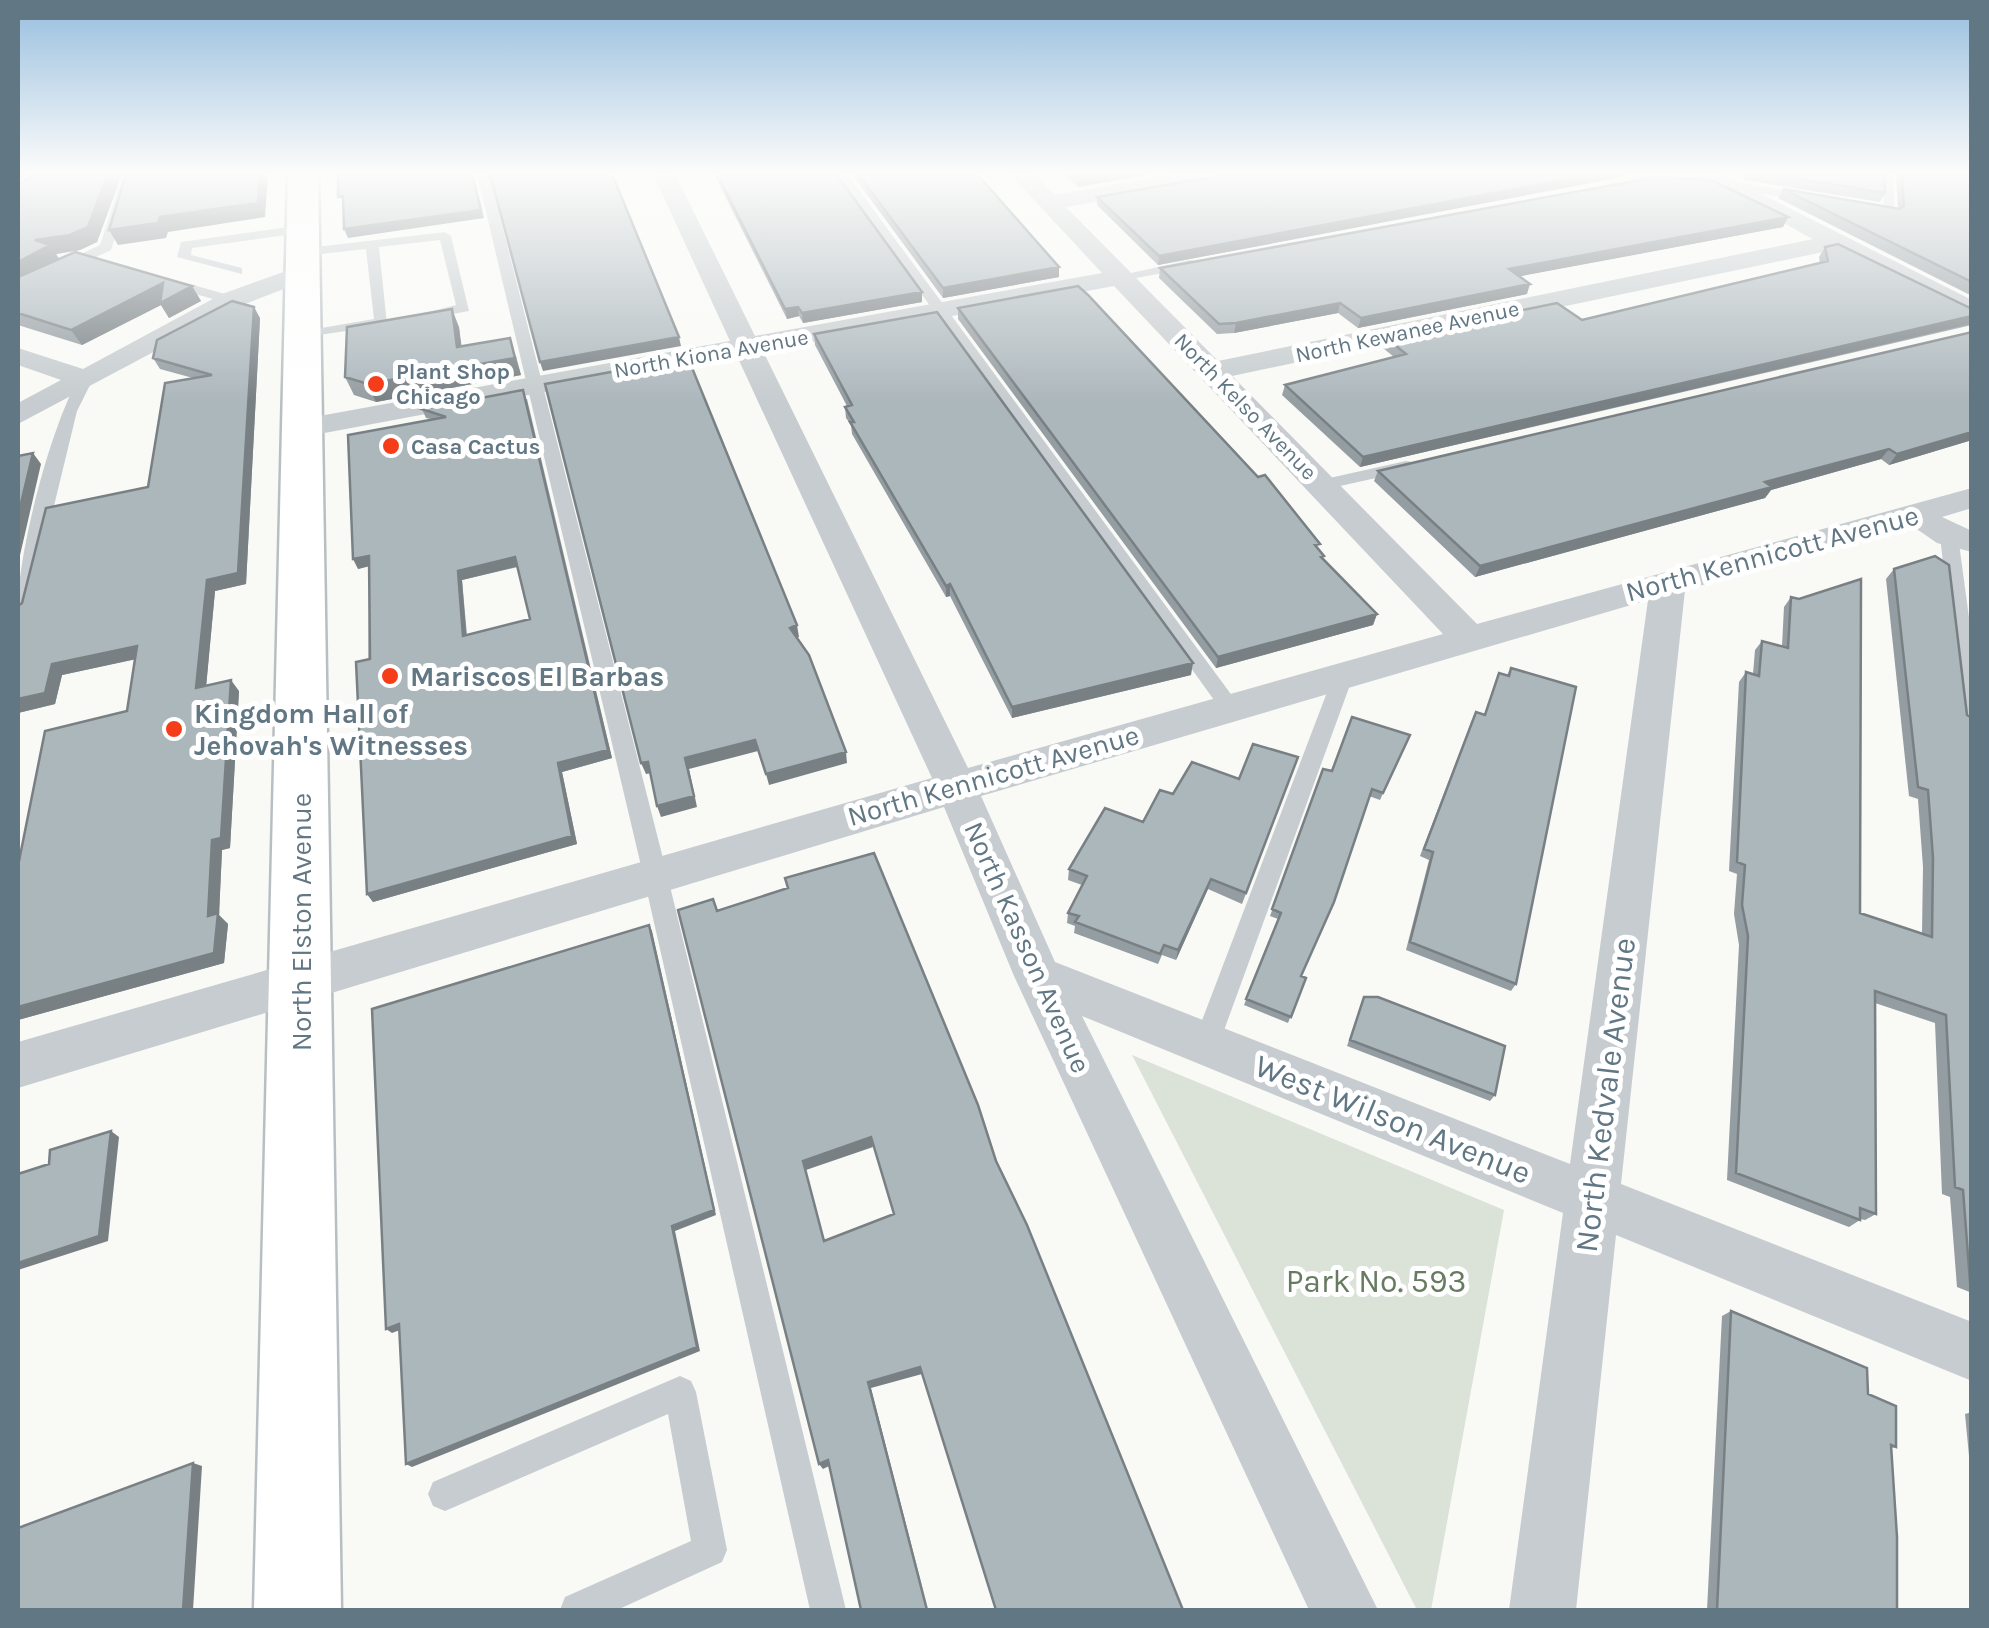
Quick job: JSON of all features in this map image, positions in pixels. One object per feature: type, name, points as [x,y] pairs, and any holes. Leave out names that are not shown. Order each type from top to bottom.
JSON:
[{"type":"main road","name":"North Elston Avenue","points":[[298,1610],[303,252]]},
{"type":"street","name":"North Kasson Avenue","points":[[701,250],[956,786],[1038,976],[1344,1610]]},
{"type":"street","name":"North Kelso Avenue","points":[[1094,250],[1469,638]]},
{"type":"street","name":"North Kewanee Avenue","points":[[1214,371],[1798,250]]},
{"type":"street","points":[[1852,250],[1972,311]]},
{"type":"street","points":[[18,415],[85,379],[234,286],[303,252]]},
{"type":"street","name":"North Kiona Avenue","points":[[303,428],[1120,277]]},
{"type":"street","points":[[18,356],[85,379]]},
{"type":"street","name":"North Kennicott Avenue","points":[[18,1064],[655,874],[1668,580],[1945,530],[1972,498]]},
{"type":"street","name":"North Kedvale Avenue","points":[[1542,1610],[1668,580]]},
{"type":"street","name":"West Wilson Avenue","points":[[1038,976],[1972,1352]]},
{"type":"lane","points":[[18,288],[100,250]]},
{"type":"lane","points":[[185,250],[184,256],[234,286]]},
{"type":"lane","points":[[269,250],[320,250]]},
{"type":"lane","points":[[373,250],[382,322]]},
{"type":"lane","points":[[415,316],[464,308],[449,250]]},
{"type":"lane","points":[[501,250],[655,874],[828,1610]]},
{"type":"lane","points":[[896,250],[1229,706]]},
{"type":"lane","points":[[83,258],[100,263]]},
{"type":"lane","points":[[1120,277],[1208,261]]},
{"type":"lane","points":[[153,278],[234,286]]},
{"type":"lane","points":[[303,335],[398,319]]},
{"type":"lane","points":[[18,614],[69,411],[85,379]]},
{"type":"lane","points":[[1322,486],[1415,464]]},
{"type":"lane","points":[[1945,530],[1972,724]]},
{"type":"lane","points":[[1206,1044],[1344,674]]},
{"type":"lane","points":[[445,1494],[680,1392],[710,1550],[578,1610]]},
{"type":"green space","name":"Park No. 593","points":[[1132,1055],[1504,1210],[1431,1610],[1417,1610]]},
{"type":"building","points":[[18,250],[41,250],[18,262]]},
{"type":"building","points":[[510,250],[643,250],[679,337],[540,362]]},
{"type":"building","points":[[755,250],[891,250],[922,292],[802,313],[798,307],[785,309]]},
{"type":"building","points":[[915,250],[1044,250],[1059,267],[943,288]]},
{"type":"building","points":[[1153,250],[1191,250],[1159,256]]},
{"type":"building","points":[[1258,250],[1611,250],[1509,269],[1530,284],[1361,318],[1340,303],[1219,324],[1160,268]]},
{"type":"building","points":[[1826,250],[1850,250],[1972,309],[1972,316],[1363,457],[1285,385],[1406,354],[1386,338],[1557,303],[1582,320],[1828,261]]},
{"type":"building","points":[[1907,250],[1972,250],[1972,282]]},
{"type":"building","points":[[75,252],[192,286],[160,303],[163,283],[71,330],[18,313],[18,277]]},
{"type":"building","points":[[1078,286],[1258,477],[1265,475],[1320,544],[1315,545],[1324,556],[1321,557],[1377,614],[1218,657],[958,308]]},
{"type":"building","points":[[232,301],[254,307],[238,573],[207,580],[196,688],[231,680],[221,838],[212,840],[208,916],[218,913],[214,953],[18,1007],[18,866],[45,731],[127,711],[137,646],[52,664],[45,693],[18,699],[18,606],[22,603],[46,508],[148,487],[165,383],[212,375],[153,358],[157,340]]},
{"type":"building","points":[[452,309],[457,347],[510,338],[515,358],[368,384],[345,377],[347,327]]},
{"type":"building","points":[[937,312],[1193,663],[1012,707],[950,584],[946,586],[850,422],[854,422],[845,407],[852,405],[814,334]]},
{"type":"building","points":[[1972,332],[1972,432],[1897,454],[1889,449],[1765,482],[1772,487],[1480,566],[1378,471]]},
{"type":"building","points":[[688,358],[797,625],[790,628],[809,655],[846,752],[766,774],[755,740],[685,758],[694,796],[657,806],[648,762],[641,763],[545,384]]},
{"type":"building","points":[[523,390],[608,750],[558,763],[572,836],[367,894],[356,662],[370,659],[369,556],[353,559],[348,435],[446,417],[422,409]],"holes":[[[515,557],[530,619],[463,636],[458,571]]]},
{"type":"building","points":[[33,453],[18,516],[18,456]]},
{"type":"building","points":[[1935,556],[1949,565],[1967,715],[1972,718],[1972,1282],[1963,1190],[1955,1187],[1946,1015],[1875,991],[1876,1214],[1860,1208],[1860,1220],[1736,1173],[1748,936],[1742,905],[1745,865],[1737,862],[1746,672],[1759,676],[1762,641],[1788,648],[1791,597],[1799,599],[1861,579],[1860,913],[1932,937],[1933,858],[1928,790],[1918,787],[1894,569]]},
{"type":"building","points":[[1511,668],[1576,687],[1516,984],[1410,942],[1433,852],[1424,849],[1476,712],[1485,715],[1499,673],[1509,676]]},
{"type":"building","points":[[1352,717],[1410,735],[1383,793],[1372,789],[1334,902],[1301,976],[1306,978],[1291,1017],[1246,999],[1281,913],[1272,909],[1323,769],[1332,771]]},
{"type":"building","points":[[1253,744],[1298,757],[1246,893],[1211,879],[1178,950],[1164,945],[1160,954],[1075,922],[1079,916],[1068,913],[1087,876],[1069,869],[1105,808],[1143,822],[1160,790],[1173,794],[1192,762],[1239,779]]},
{"type":"building","points":[[874,853],[978,1105],[996,1161],[1027,1225],[1183,1610],[996,1610],[920,1367],[868,1382],[927,1610],[861,1610],[828,1460],[819,1464],[678,910],[713,899],[717,911],[788,888],[785,878]],"holes":[[[871,1137],[894,1214],[824,1241],[803,1161]]]},
{"type":"building","points":[[649,925],[714,1210],[672,1226],[697,1347],[406,1464],[399,1324],[386,1329],[372,1009]]},
{"type":"building","points":[[1364,997],[1378,997],[1505,1046],[1495,1095],[1350,1040]]},
{"type":"building","points":[[111,1131],[99,1236],[18,1263],[18,1174],[49,1164],[50,1150]]},
{"type":"building","points":[[1731,1311],[1867,1368],[1868,1394],[1896,1406],[1896,1447],[1891,1445],[1897,1610],[1717,1610]]},
{"type":"building","points":[[193,1463],[183,1610],[18,1610],[18,1528]]},
{"type":"place","name":"Plant Shop Chicago","points":[[376,384]]},
{"type":"place","name":"Casa Cactus","points":[[391,446]]},
{"type":"place","name":"Mariscos El Barbas","points":[[390,676]]},
{"type":"place","name":"Kingdom Hall of Jehovah's Witnesses","points":[[174,729]]}]
